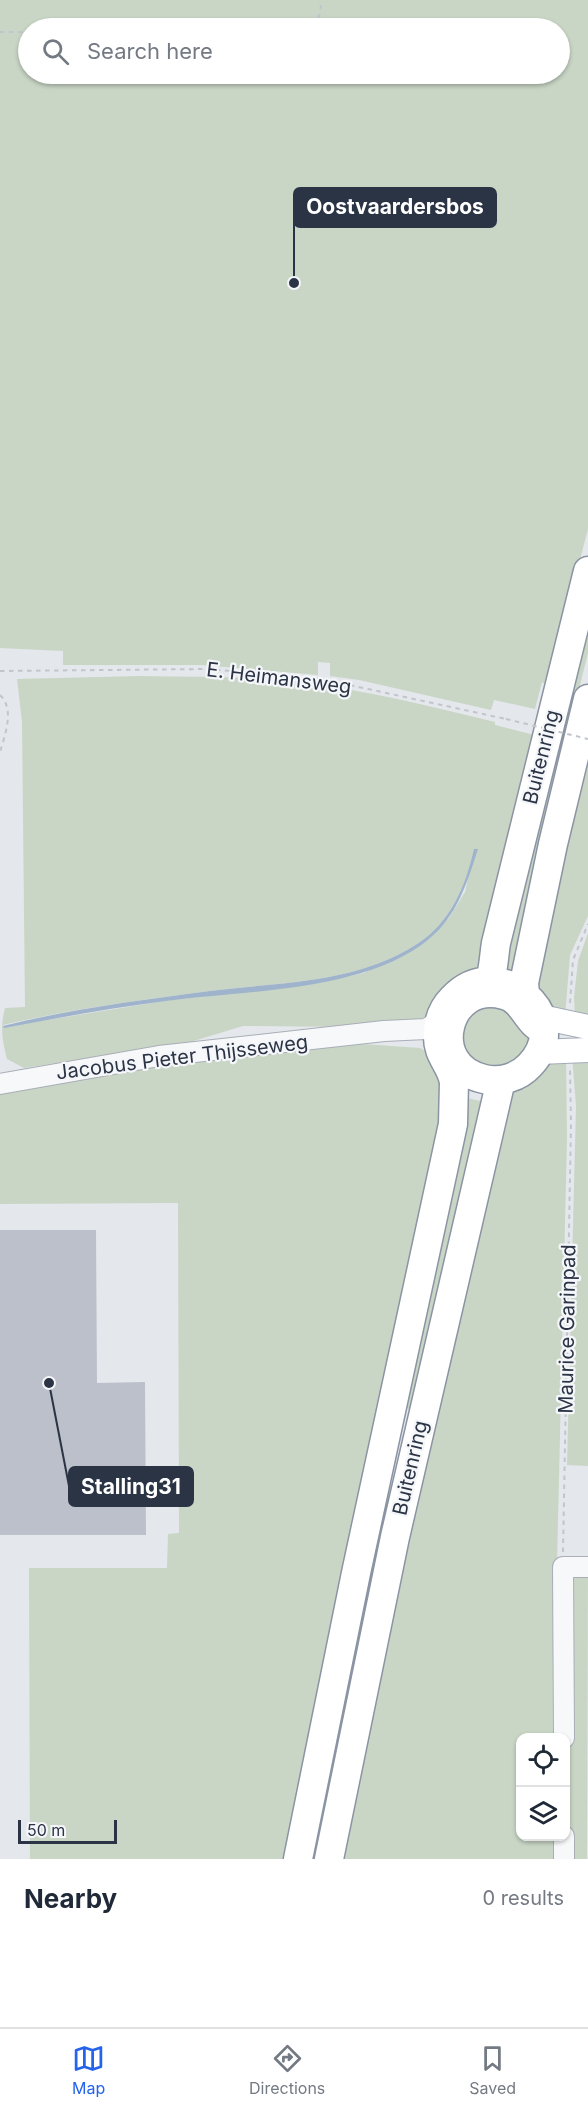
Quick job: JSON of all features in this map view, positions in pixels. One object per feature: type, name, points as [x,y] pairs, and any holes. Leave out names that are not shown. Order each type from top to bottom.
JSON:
[{"type":"highway","name":"Buitenring","points":[[483,986],[496,943],[588,571]]},
{"type":"highway","name":"Buitenring","points":[[561,1030],[524,983],[553,844],[588,699]]},
{"type":"highway","points":[[483,986],[512,986],[561,1030],[524,1071],[501,1080],[482,1078],[448,1051],[446,1006],[457,994],[483,986]]},
{"type":"highway","points":[[483,986],[494,993],[513,998],[534,1024],[561,1030]]},
{"type":"highway","name":"Buitenring","points":[[298,1859],[356,1573],[454,1115],[463,1084],[448,1051]]},
{"type":"highway","name":"Buitenring","points":[[329,1859],[395,1537],[501,1080]]},
{"type":"street","name":"Jacobus Pieter Thijsseweg","points":[[0,1084],[159,1056],[384,1031],[426,1029],[448,1051]]},
{"type":"street","points":[[564,1733],[563,1567],[588,1567]]},
{"type":"street","points":[[564,1841],[564,1859]]},
{"type":"path","points":[[318,18],[321,0]]},
{"type":"path","points":[[0,32],[18,32]]},
{"type":"path","name":"E. Heimansweg","points":[[0,671],[208,669],[322,679],[588,739]]},
{"type":"path","points":[[0,695],[6,701],[8,712],[7,727],[0,752]]},
{"type":"path","name":"Maurice Garinpad","points":[[563,1567],[572,1124],[561,1030],[573,960],[588,924]]},
{"type":"green space","points":[[0,0],[588,0],[588,529],[547,686],[542,682],[535,709],[494,700],[491,710],[359,680],[330,676],[330,663],[318,662],[318,675],[202,665],[63,665],[63,651],[0,648]]},
{"type":"green space","points":[[588,592],[588,653],[569,729],[554,725]]},
{"type":"green space","points":[[139,676],[299,682],[422,704],[495,722],[495,725],[538,736],[479,964],[468,979],[423,1018],[404,1022],[353,1027],[243,1026],[187,1043],[24,1068],[7,1059],[2,1034],[2,1022],[5,1008],[25,1007],[22,722],[17,679]],"holes":[[[474,850],[465,892],[449,918],[429,939],[364,973],[323,982],[164,1001],[4,1027],[3,1025],[132,1001],[316,979],[368,967],[417,944],[439,925],[455,903]]]},
{"type":"green space","points":[[588,734],[588,916],[570,955],[565,1017],[555,1015],[533,987]]},
{"type":"green space","points":[[550,741],[569,745],[518,978],[495,974]]},
{"type":"green space","points":[[588,933],[588,1019],[575,1019],[574,997],[578,961]]},
{"type":"green space","points":[[490,1007],[510,1014],[529,1038],[518,1059],[504,1067],[488,1066],[474,1058],[464,1046],[462,1031],[469,1018]]},
{"type":"green space","points":[[363,1044],[420,1048],[427,1052],[447,1084],[289,1859],[30,1859],[29,1568],[167,1568],[168,1534],[179,1533],[178,1203],[0,1204],[0,1092],[262,1051]]},
{"type":"green space","points":[[572,1055],[588,1056],[588,1466],[567,1465],[576,1106]]},
{"type":"green space","points":[[566,1056],[567,1138],[555,1733],[516,1733],[516,1841],[556,1841],[557,1859],[339,1859],[500,1102],[546,1061]]},
{"type":"green space","points":[[467,1098],[489,1103],[413,1410],[398,1406]]},
{"type":"green space","points":[[588,1571],[587,1859],[566,1859],[566,1841],[570,1841],[570,1733],[565,1733],[565,1687],[571,1575]]},
{"type":"water","points":[[474,849],[478,849],[460,898],[439,930],[403,956],[372,970],[304,986],[166,1001],[4,1028],[3,1026],[106,1006],[316,979],[368,967],[417,944],[439,925],[455,903],[461,890]]},
{"type":"building","points":[[0,1230],[96,1230],[97,1383],[145,1382],[146,1535],[0,1535]]},
{"type":"place","name":"Oostvaardersbos","points":[[294,283]]},
{"type":"place","name":"Stalling31","points":[[49,1383]]}]
